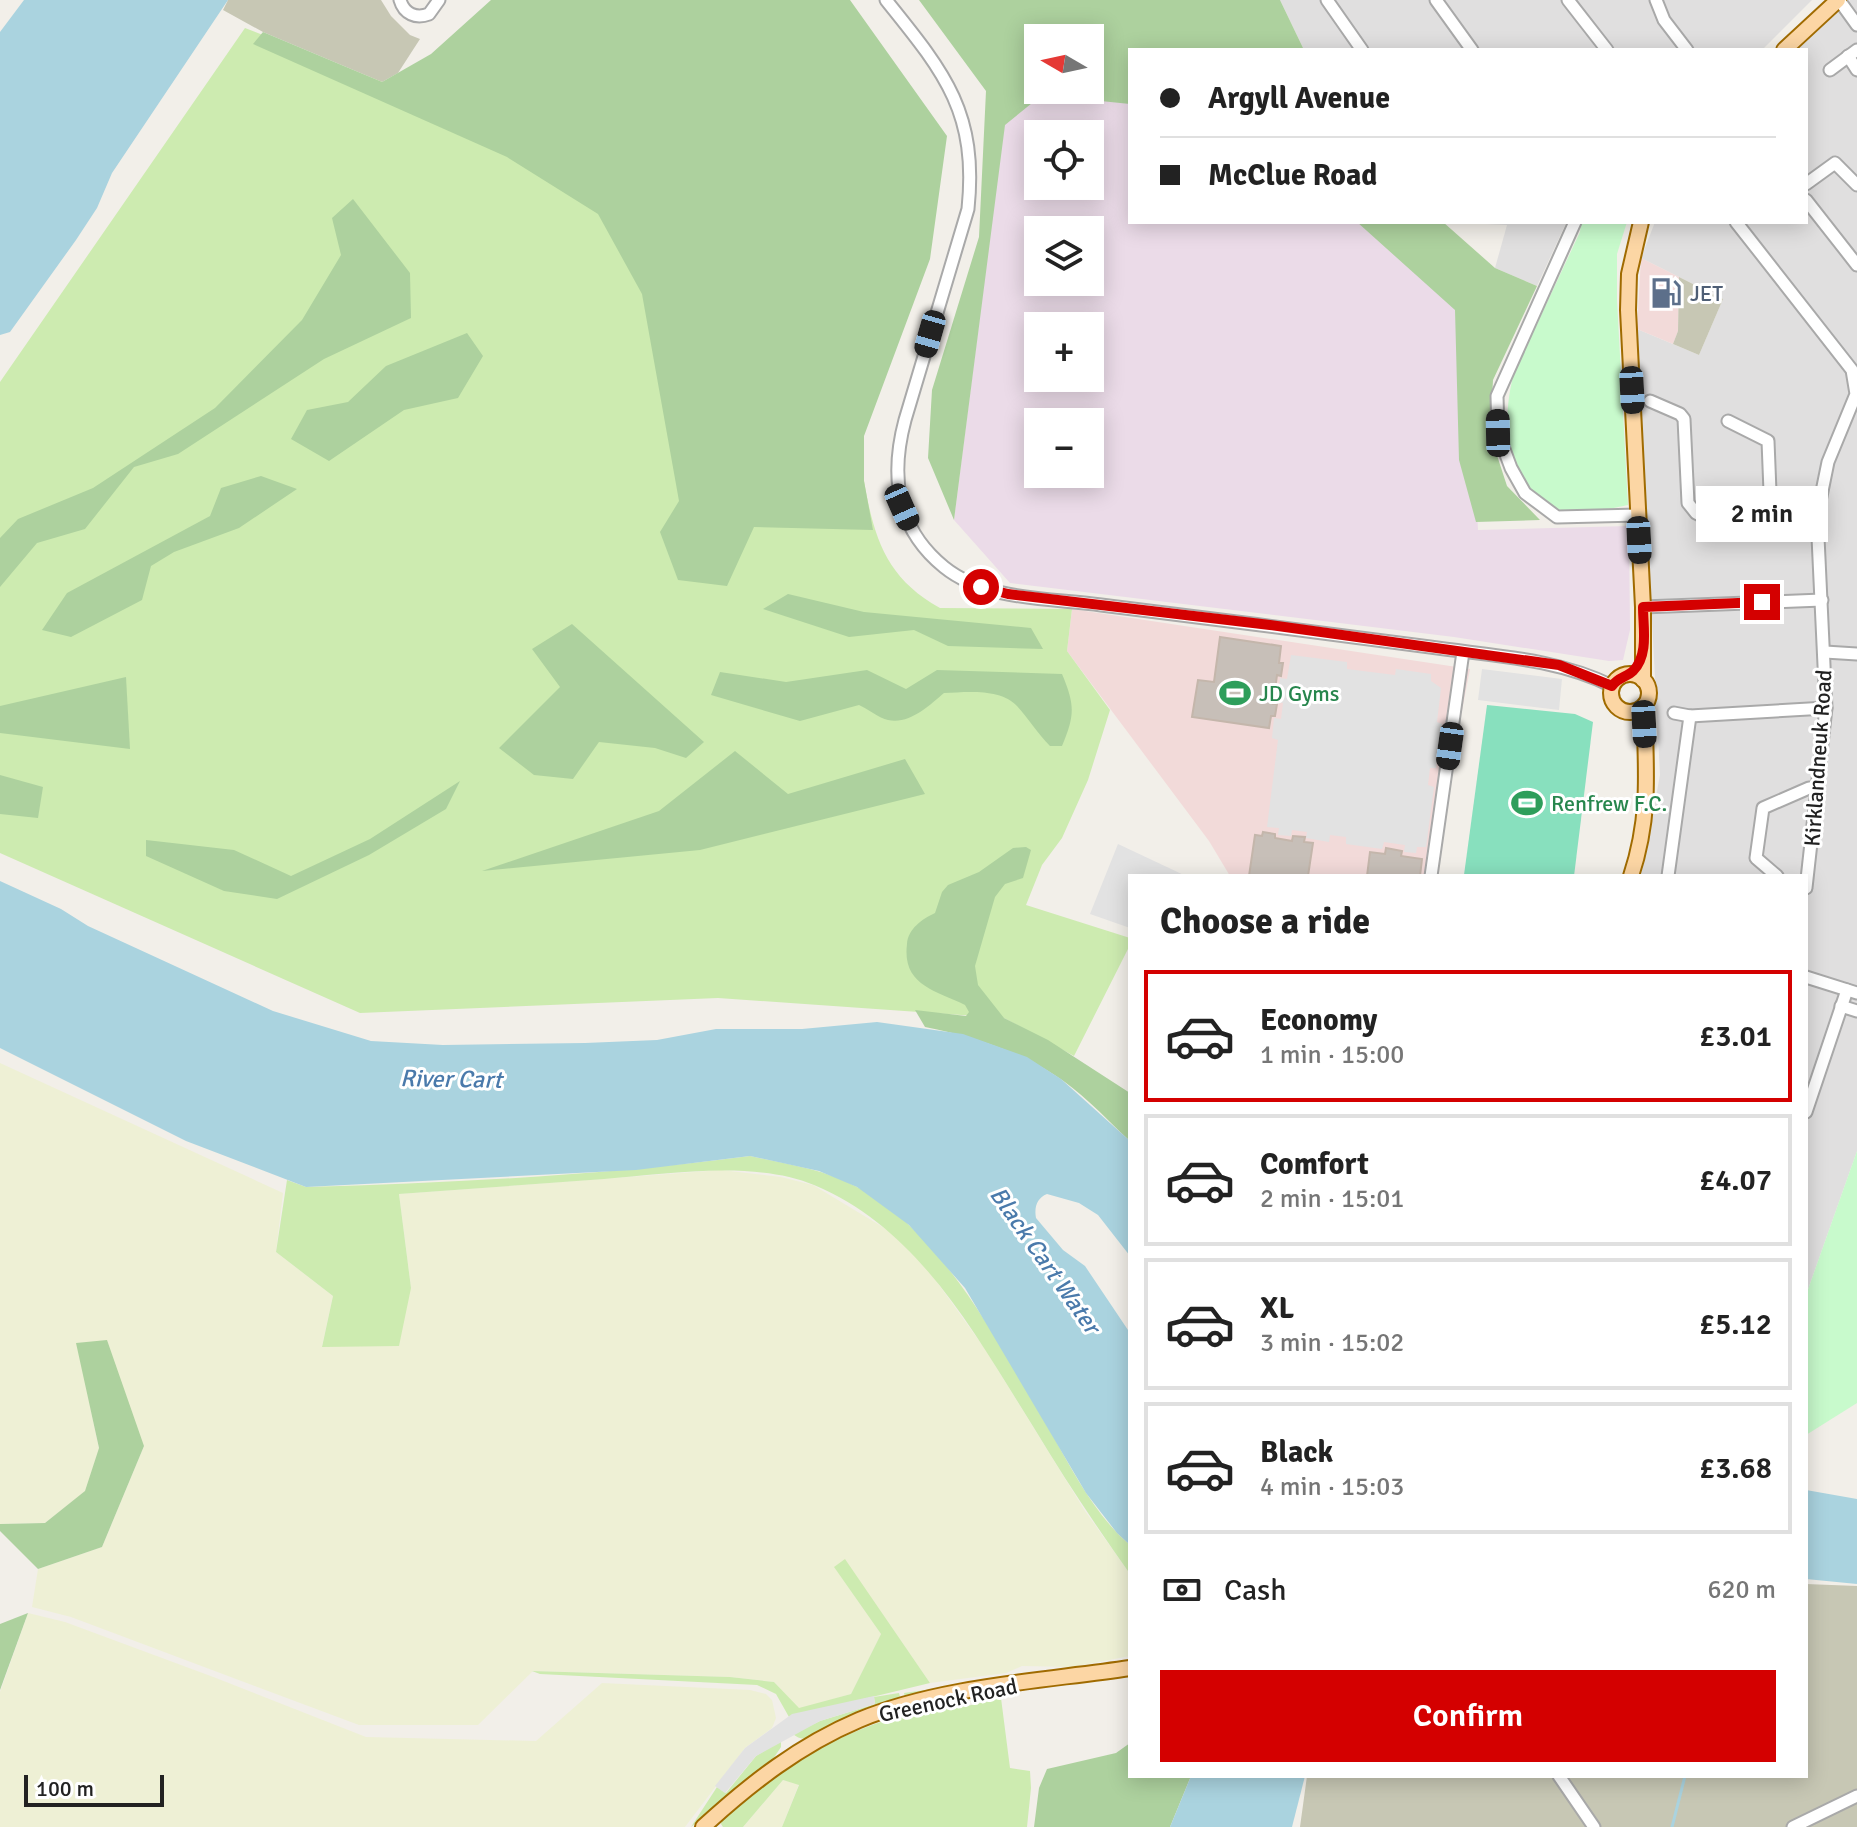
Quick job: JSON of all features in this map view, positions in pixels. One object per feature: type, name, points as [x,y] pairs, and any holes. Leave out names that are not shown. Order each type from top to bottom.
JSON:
[{"type":"main road","points":[[1786,48],[1838,0]]},
{"type":"main road","points":[[1637,678],[1642,659],[1643,607],[1628,299],[1631,264],[1641,224]]},
{"type":"main road","points":[[1637,678],[1618,679],[1612,686],[1614,703],[1628,712],[1645,742]]},
{"type":"main road","points":[[1632,874],[1647,803],[1644,706],[1648,690],[1637,678]]},
{"type":"main road","points":[[1628,712],[1644,706]]},
{"type":"main road","name":"Greenock Road","points":[[703,1827],[747,1787],[795,1753],[860,1720],[910,1703],[1128,1668]]},
{"type":"street","points":[[400,0],[410,14],[423,16],[434,10],[439,0]]},
{"type":"street","points":[[886,0],[945,77],[960,108],[971,175],[960,238],[898,447],[896,476],[902,507],[921,543],[944,567],[962,579],[1008,594],[1559,665],[1612,686]]},
{"type":"street","points":[[1327,0],[1361,48]]},
{"type":"street","points":[[1436,0],[1471,48]]},
{"type":"street","points":[[1568,0],[1605,48]]},
{"type":"street","points":[[1656,0],[1664,20],[1685,48]]},
{"type":"street","points":[[1838,0],[1857,25]]},
{"type":"street","points":[[1830,70],[1852,53],[1857,70]]},
{"type":"street","points":[[1808,183],[1835,163],[1857,185]]},
{"type":"street","points":[[1808,203],[1857,265]]},
{"type":"street","points":[[1574,224],[1497,396],[1498,433],[1511,468],[1525,493],[1557,517],[1638,515]]},
{"type":"street","points":[[1738,224],[1852,370],[1856,394]]},
{"type":"street","name":"Kirklandneuk Road","points":[[1808,874],[1826,708],[1817,516],[1828,462],[1856,394]]},
{"type":"street","points":[[1650,401],[1680,414],[1684,419],[1688,503],[1696,513],[1712,521],[1817,516]]},
{"type":"street","points":[[1728,421],[1768,441],[1771,517]]},
{"type":"street","points":[[1643,607],[1822,600]]},
{"type":"street","points":[[1431,874],[1463,652]]},
{"type":"street","points":[[1825,652],[1857,654]]},
{"type":"street","points":[[1674,713],[1690,716],[1826,708]]},
{"type":"street","points":[[1668,874],[1690,716]]},
{"type":"street","points":[[1775,874],[1756,858],[1763,808],[1809,788],[1819,788]]},
{"type":"street","points":[[1808,978],[1852,991],[1841,1006],[1808,1106]]},
{"type":"street","points":[[1841,1006],[1857,1011]]},
{"type":"street","points":[[1560,1778],[1594,1827]]},
{"type":"street","points":[[1793,1827],[1857,1796]]},
{"type":"shaded area","points":[[228,0],[381,0],[391,16],[410,35],[420,39],[398,73],[382,82],[263,32],[223,10]]},
{"type":"shaded area","points":[[1280,0],[1812,0],[1764,48],[1303,48]]},
{"type":"shaded area","points":[[1850,0],[1857,0],[1857,1151],[1808,1289],[1808,874],[1641,874],[1660,775],[1637,329],[1699,355],[1723,299],[1641,258],[1654,224],[1808,224],[1808,48],[1799,48]]},
{"type":"shaded area","points":[[1104,101],[1128,103],[1128,224],[1372,224],[1468,308],[1478,530],[1629,526],[1630,630],[1623,660],[1609,661],[1454,637],[1010,583],[954,520],[1004,125],[1031,104],[1104,104]]},
{"type":"shaded area","points":[[1486,224],[1566,224],[1537,286],[1495,268],[1507,225]]},
{"type":"shaded area","points":[[1641,258],[1679,277],[1678,331],[1673,344],[1637,329]]},
{"type":"shaded area","points":[[1679,277],[1723,299],[1699,355],[1673,344],[1678,331]]},
{"type":"shaded area","points":[[1072,609],[1470,669],[1430,874],[1229,874],[1209,841],[1067,651]]},
{"type":"shaded area","points":[[1291,655],[1347,662],[1347,669],[1395,675],[1396,669],[1431,674],[1431,681],[1441,688],[1437,722],[1442,724],[1436,768],[1430,768],[1428,785],[1434,787],[1426,847],[1417,847],[1416,853],[1404,852],[1405,845],[1384,842],[1382,849],[1346,844],[1346,837],[1330,835],[1329,842],[1306,838],[1307,832],[1292,830],[1291,836],[1278,835],[1279,828],[1267,827],[1278,740],[1272,738],[1274,718],[1281,719],[1283,703],[1277,702],[1280,678],[1287,679]]},
{"type":"shaded area","points":[[1482,669],[1562,679],[1559,710],[1478,700]]},
{"type":"shaded area","points":[[1118,844],[1182,874],[1128,874],[1128,927],[1090,914]]},
{"type":"shaded area","points":[[0,1063],[283,1193],[276,1252],[333,1296],[322,1346],[411,1288],[399,1194],[721,1170],[781,1177],[813,1185],[891,1232],[929,1271],[985,1349],[1085,1511],[1128,1571],[1128,1656],[1072,1667],[1022,1666],[1006,1673],[930,1683],[845,1560],[835,1568],[881,1634],[851,1694],[799,1709],[774,1682],[730,1677],[533,1671],[478,1725],[359,1725],[71,1617],[32,1607],[38,1569],[102,1547],[144,1446],[77,1343],[99,1449],[85,1492],[45,1523],[0,1524]]},
{"type":"shaded area","points":[[1808,1584],[1857,1586],[1857,1827],[1300,1827],[1307,1778],[1808,1778]]},
{"type":"shaded area","points":[[28,1613],[65,1622],[366,1737],[536,1741],[602,1683],[750,1690],[766,1694],[772,1700],[776,1718],[772,1728],[745,1748],[685,1827],[0,1827],[0,1692]]},
{"type":"shaded area","points":[[874,1696],[875,1704],[820,1721],[756,1756],[725,1793],[715,1786],[745,1748],[792,1714]]},
{"type":"shaded area","points":[[783,1780],[799,1784],[782,1827],[743,1827]]},
{"type":"green space","points":[[491,0],[850,0],[947,136],[930,259],[864,436],[864,481],[873,530],[754,527],[727,586],[678,580],[660,532],[679,501],[642,294],[598,214],[507,157],[253,44],[263,32],[382,82],[431,54]]},
{"type":"green space","points":[[919,0],[1280,0],[1303,48],[1128,48],[1128,104],[1104,101],[1104,24],[1024,24],[1024,104],[1031,104],[1005,125],[954,520],[928,458],[932,390],[979,237],[986,91]]},
{"type":"green space","points":[[245,28],[639,183],[864,481],[878,538],[895,570],[907,584],[940,608],[1072,609],[1067,651],[1110,710],[1088,780],[1062,838],[1042,865],[1026,905],[1128,937],[1128,949],[1074,1056],[1004,1018],[718,998],[360,1013],[0,853],[0,382]]},
{"type":"green space","points":[[353,199],[410,273],[411,318],[324,359],[178,454],[134,467],[85,529],[37,543],[0,587],[0,538],[18,519],[93,488],[215,408],[302,320],[341,255],[332,218]]},
{"type":"green space","points":[[1359,224],[1445,224],[1495,268],[1537,286],[1493,380],[1490,434],[1507,486],[1540,520],[1476,522],[1459,460],[1455,310]]},
{"type":"green space","points":[[1581,224],[1626,224],[1617,254],[1617,300],[1628,505],[1561,512],[1537,500],[1524,487],[1515,470],[1507,430],[1508,410],[1514,373],[1580,232]]},
{"type":"green space","points":[[467,333],[483,356],[458,398],[404,410],[329,461],[291,439],[307,410],[348,402],[386,366]]},
{"type":"green space","points":[[261,476],[297,489],[239,528],[174,552],[151,566],[142,600],[71,637],[42,630],[67,593],[210,516],[221,488]]},
{"type":"green space","points":[[788,594],[864,612],[1031,628],[1043,649],[948,646],[914,630],[849,637],[763,609]]},
{"type":"green space","points":[[572,624],[704,742],[686,758],[655,748],[599,742],[573,779],[534,775],[499,748],[560,687],[532,649]]},
{"type":"green space","points":[[867,670],[906,689],[937,670],[1062,674],[1071,702],[1069,726],[1062,746],[1050,746],[1010,700],[983,692],[944,693],[919,713],[896,721],[885,719],[859,705],[800,721],[711,695],[720,672],[786,682]]},
{"type":"green space","points":[[126,677],[130,749],[0,733],[0,706]]},
{"type":"green space","name":"Renfrew F.C.","points":[[1487,705],[1575,714],[1593,722],[1574,874],[1464,874]]},
{"type":"green space","points":[[735,751],[788,794],[905,759],[925,794],[700,850],[482,871],[659,811]]},
{"type":"green space","points":[[0,775],[43,787],[38,818],[0,814]]},
{"type":"green space","points":[[460,781],[446,809],[369,855],[277,899],[224,891],[146,856],[146,840],[234,850],[291,876],[370,839]]},
{"type":"green space","points":[[1026,847],[1031,850],[1023,878],[1005,884],[995,897],[975,966],[978,985],[1004,1018],[1048,1040],[1128,1092],[1128,1139],[1089,1102],[1053,1074],[992,1045],[925,1027],[915,1010],[966,1016],[969,1012],[965,1005],[932,990],[915,977],[907,958],[908,939],[921,921],[935,913],[942,892],[948,885],[979,872],[1013,848]]},
{"type":"green space","points":[[1857,1151],[1857,1403],[1808,1434],[1808,1289]]},
{"type":"green space","points":[[750,1156],[830,1175],[887,1206],[917,1232],[969,1297],[1087,1494],[1128,1543],[1128,1571],[942,1288],[885,1229],[852,1204],[814,1185],[765,1173],[710,1171],[399,1194],[411,1288],[399,1346],[322,1347],[333,1296],[276,1252],[287,1180],[306,1187],[473,1180]]},
{"type":"green space","points":[[107,1340],[144,1446],[102,1547],[38,1569],[0,1531],[0,1524],[45,1523],[85,1491],[99,1448],[76,1343]]},
{"type":"green space","points":[[845,1559],[930,1683],[789,1717],[776,1694],[757,1685],[540,1674],[532,1671],[730,1677],[774,1682],[799,1708],[851,1694],[881,1634],[834,1567]]},
{"type":"green space","points":[[28,1613],[0,1690],[0,1624]]},
{"type":"green space","points":[[961,1685],[872,1710],[807,1738],[793,1734],[820,1721],[875,1704],[874,1697],[899,1693],[900,1697],[905,1697],[904,1693]]},
{"type":"green space","points":[[1001,1698],[1010,1768],[1030,1771],[1027,1827],[782,1827],[799,1785],[783,1780],[743,1827],[723,1827],[721,1824],[725,1815],[775,1776],[825,1745],[908,1713],[966,1699],[967,1706]]},
{"type":"green space","points":[[781,1740],[781,1747],[773,1759],[691,1827],[717,1787],[726,1793],[756,1756]]},
{"type":"green space","points":[[1128,1744],[1128,1778],[1190,1778],[1170,1827],[1034,1827],[1039,1788],[1047,1769],[1116,1753]]},
{"type":"water","points":[[24,0],[228,0],[112,173],[97,208],[76,240],[10,332],[0,335],[0,32]]},
{"type":"water","points":[[0,881],[61,909],[88,926],[273,1011],[371,1041],[443,1045],[585,1043],[657,1040],[716,1029],[802,1029],[877,1022],[963,1034],[1027,1057],[1061,1079],[1128,1139],[1128,1253],[1098,1215],[1079,1203],[1047,1194],[1039,1200],[1035,1210],[1036,1218],[1063,1250],[1085,1266],[1128,1330],[1128,1543],[1086,1493],[965,1288],[909,1225],[857,1187],[819,1171],[750,1156],[636,1170],[306,1187],[186,1141],[0,1048]]},
{"type":"water","points":[[1808,1490],[1857,1499],[1857,1584],[1808,1579]]},
{"type":"water","points":[[1190,1778],[1304,1778],[1292,1827],[1170,1827]]},
{"type":"building","name":"JD Gyms","points":[[1220,637],[1281,646],[1279,663],[1283,663],[1281,676],[1277,675],[1273,704],[1277,704],[1269,728],[1192,717],[1198,680],[1214,682]]},
{"type":"building","points":[[1263,832],[1275,834],[1275,838],[1292,841],[1293,836],[1305,837],[1304,842],[1313,843],[1308,874],[1249,874],[1255,835],[1262,836]]},
{"type":"building","points":[[1386,848],[1402,851],[1401,856],[1422,859],[1420,874],[1367,874],[1370,852],[1385,854]]},
{"type":"waterway","points":[[1672,1827],[1684,1778]]},
{"type":"place","name":"JET","points":[[1666,293]]},
{"type":"place","name":"JD Gyms","points":[[1235,693]]},
{"type":"place","name":"Renfrew F.C.","points":[[1527,803]]},
{"type":"route","points":[[981,587],[1008,594],[1270,625],[1559,665],[1612,686],[1618,679],[1631,675],[1642,659],[1643,607],[1762,602]]},
{"type":"water label","name":"River Cart","points":[[451,1079]]},
{"type":"water label","name":"Black Cart Water","points":[[1045,1260]]}]
